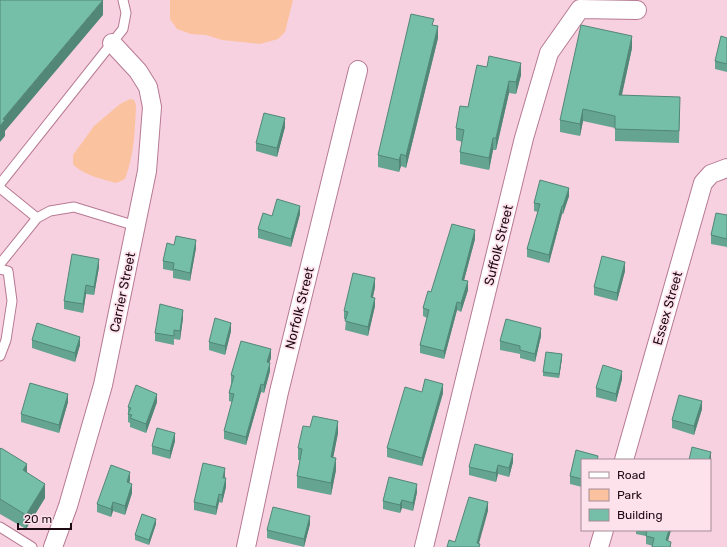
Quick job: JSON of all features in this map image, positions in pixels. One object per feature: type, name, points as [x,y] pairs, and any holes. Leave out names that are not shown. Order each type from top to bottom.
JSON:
[{"type":"street","name":"Suffolk Street","points":[[424,547],[524,138],[549,53],[580,9],[637,10]]},
{"type":"street","name":"Carrier Street","points":[[53,547],[68,506],[103,385],[147,171],[152,106],[148,88],[138,72],[112,43]]},
{"type":"street","name":"Norfolk Street","points":[[246,547],[280,385],[358,70]]},
{"type":"street","name":"Essex Street","points":[[624,459],[703,183],[711,174],[727,168]]},
{"type":"street","points":[[599,547],[604,531]]},
{"type":"lane","points":[[0,184],[123,29],[126,13],[123,0]]},
{"type":"lane","points":[[0,188],[37,218]]},
{"type":"lane","points":[[0,264],[37,218],[50,210],[74,207],[136,226]]},
{"type":"lane","points":[[0,269],[8,271],[12,301],[6,340],[0,356]]},
{"type":"lane","points":[[0,527],[29,546]]},
{"type":"green space","points":[[170,0],[293,0],[285,32],[278,39],[260,44],[222,40],[206,35],[191,34],[177,29],[170,19]]},
{"type":"green space","points":[[130,99],[134,100],[136,105],[134,143],[125,179],[116,183],[93,176],[77,168],[73,164],[73,155],[94,126],[120,104]]},
{"type":"building","points":[[0,0],[103,0],[3,119],[5,120],[0,126]]},
{"type":"building","points":[[411,14],[434,19],[432,25],[438,26],[406,156],[401,154],[399,160],[378,155]]},
{"type":"building","points":[[581,25],[632,36],[619,95],[680,97],[679,131],[615,129],[615,116],[583,109],[580,124],[560,120]]},
{"type":"building","points":[[721,36],[727,38],[727,64],[715,61]]},
{"type":"building","points":[[489,56],[521,63],[516,82],[509,81],[496,138],[493,138],[489,158],[460,152],[464,130],[456,128],[460,106],[468,107],[477,65],[487,67]]},
{"type":"building","points":[[264,113],[285,118],[277,148],[256,143]]},
{"type":"building","points":[[540,180],[569,188],[562,206],[549,255],[527,249],[540,204],[534,203]]},
{"type":"building","points":[[277,199],[300,206],[291,239],[258,229],[263,213],[272,216]]},
{"type":"building","points":[[716,213],[727,215],[727,239],[711,235]]},
{"type":"building","points":[[452,224],[475,230],[462,280],[468,281],[461,303],[457,302],[444,351],[420,345],[429,310],[423,308],[428,291],[431,292]]},
{"type":"building","points":[[176,236],[196,240],[190,273],[173,269],[174,263],[163,261],[167,243],[174,245]]},
{"type":"building","points":[[72,254],[99,259],[94,287],[86,285],[83,304],[64,301]]},
{"type":"building","points":[[602,256],[625,262],[617,293],[594,287]]},
{"type":"building","points":[[353,273],[375,278],[371,297],[375,298],[368,327],[345,321],[348,312],[344,311]]},
{"type":"building","points":[[160,304],[183,310],[180,331],[174,330],[174,336],[155,333]]},
{"type":"building","points":[[215,318],[231,323],[225,346],[209,342]]},
{"type":"building","points":[[506,319],[541,328],[535,354],[520,350],[520,346],[500,341]]},
{"type":"building","points":[[37,323],[80,337],[75,353],[32,340]]},
{"type":"building","points":[[241,341],[271,349],[267,362],[270,363],[264,385],[261,384],[246,437],[224,431],[234,394],[229,393],[234,376],[231,375]]},
{"type":"building","points":[[546,352],[562,354],[559,374],[543,372]]},
{"type":"building","points":[[603,365],[622,371],[616,394],[596,388]]},
{"type":"building","points":[[425,379],[443,384],[422,458],[387,448],[405,387],[422,392]]},
{"type":"building","points":[[30,383],[68,394],[59,425],[21,414]]},
{"type":"building","points":[[136,385],[157,394],[146,424],[130,418],[132,415],[128,414],[131,408],[128,407]]},
{"type":"building","points":[[679,395],[702,401],[694,426],[672,420]]},
{"type":"building","points":[[313,416],[338,421],[331,457],[336,458],[331,483],[297,476],[302,449],[298,448],[303,426],[310,427]]},
{"type":"building","points":[[157,428],[175,433],[170,451],[152,446]]},
{"type":"building","points":[[475,444],[513,454],[509,468],[498,465],[496,473],[469,467]]},
{"type":"building","points":[[692,447],[711,452],[709,459],[689,459]]},
{"type":"building","points":[[1,448],[27,464],[23,470],[45,484],[26,515],[0,499]]},
{"type":"building","points":[[576,450],[598,456],[597,459],[581,459],[581,479],[570,476]]},
{"type":"building","points":[[203,463],[225,468],[223,478],[226,478],[222,495],[219,494],[216,507],[194,502]]},
{"type":"building","points":[[111,465],[130,472],[127,482],[132,484],[125,506],[113,502],[111,509],[97,504]]},
{"type":"building","points":[[389,477],[417,484],[413,503],[402,500],[400,505],[383,501]]},
{"type":"building","points":[[469,497],[488,502],[477,543],[480,544],[479,547],[447,547],[449,540],[455,542]]},
{"type":"building","points":[[273,507],[310,516],[304,539],[267,530]]},
{"type":"building","points":[[142,514],[156,519],[149,540],[135,535]]},
{"type":"building","points":[[647,531],[669,531],[666,540],[671,542],[670,547],[652,547],[654,538],[646,536]]}]
